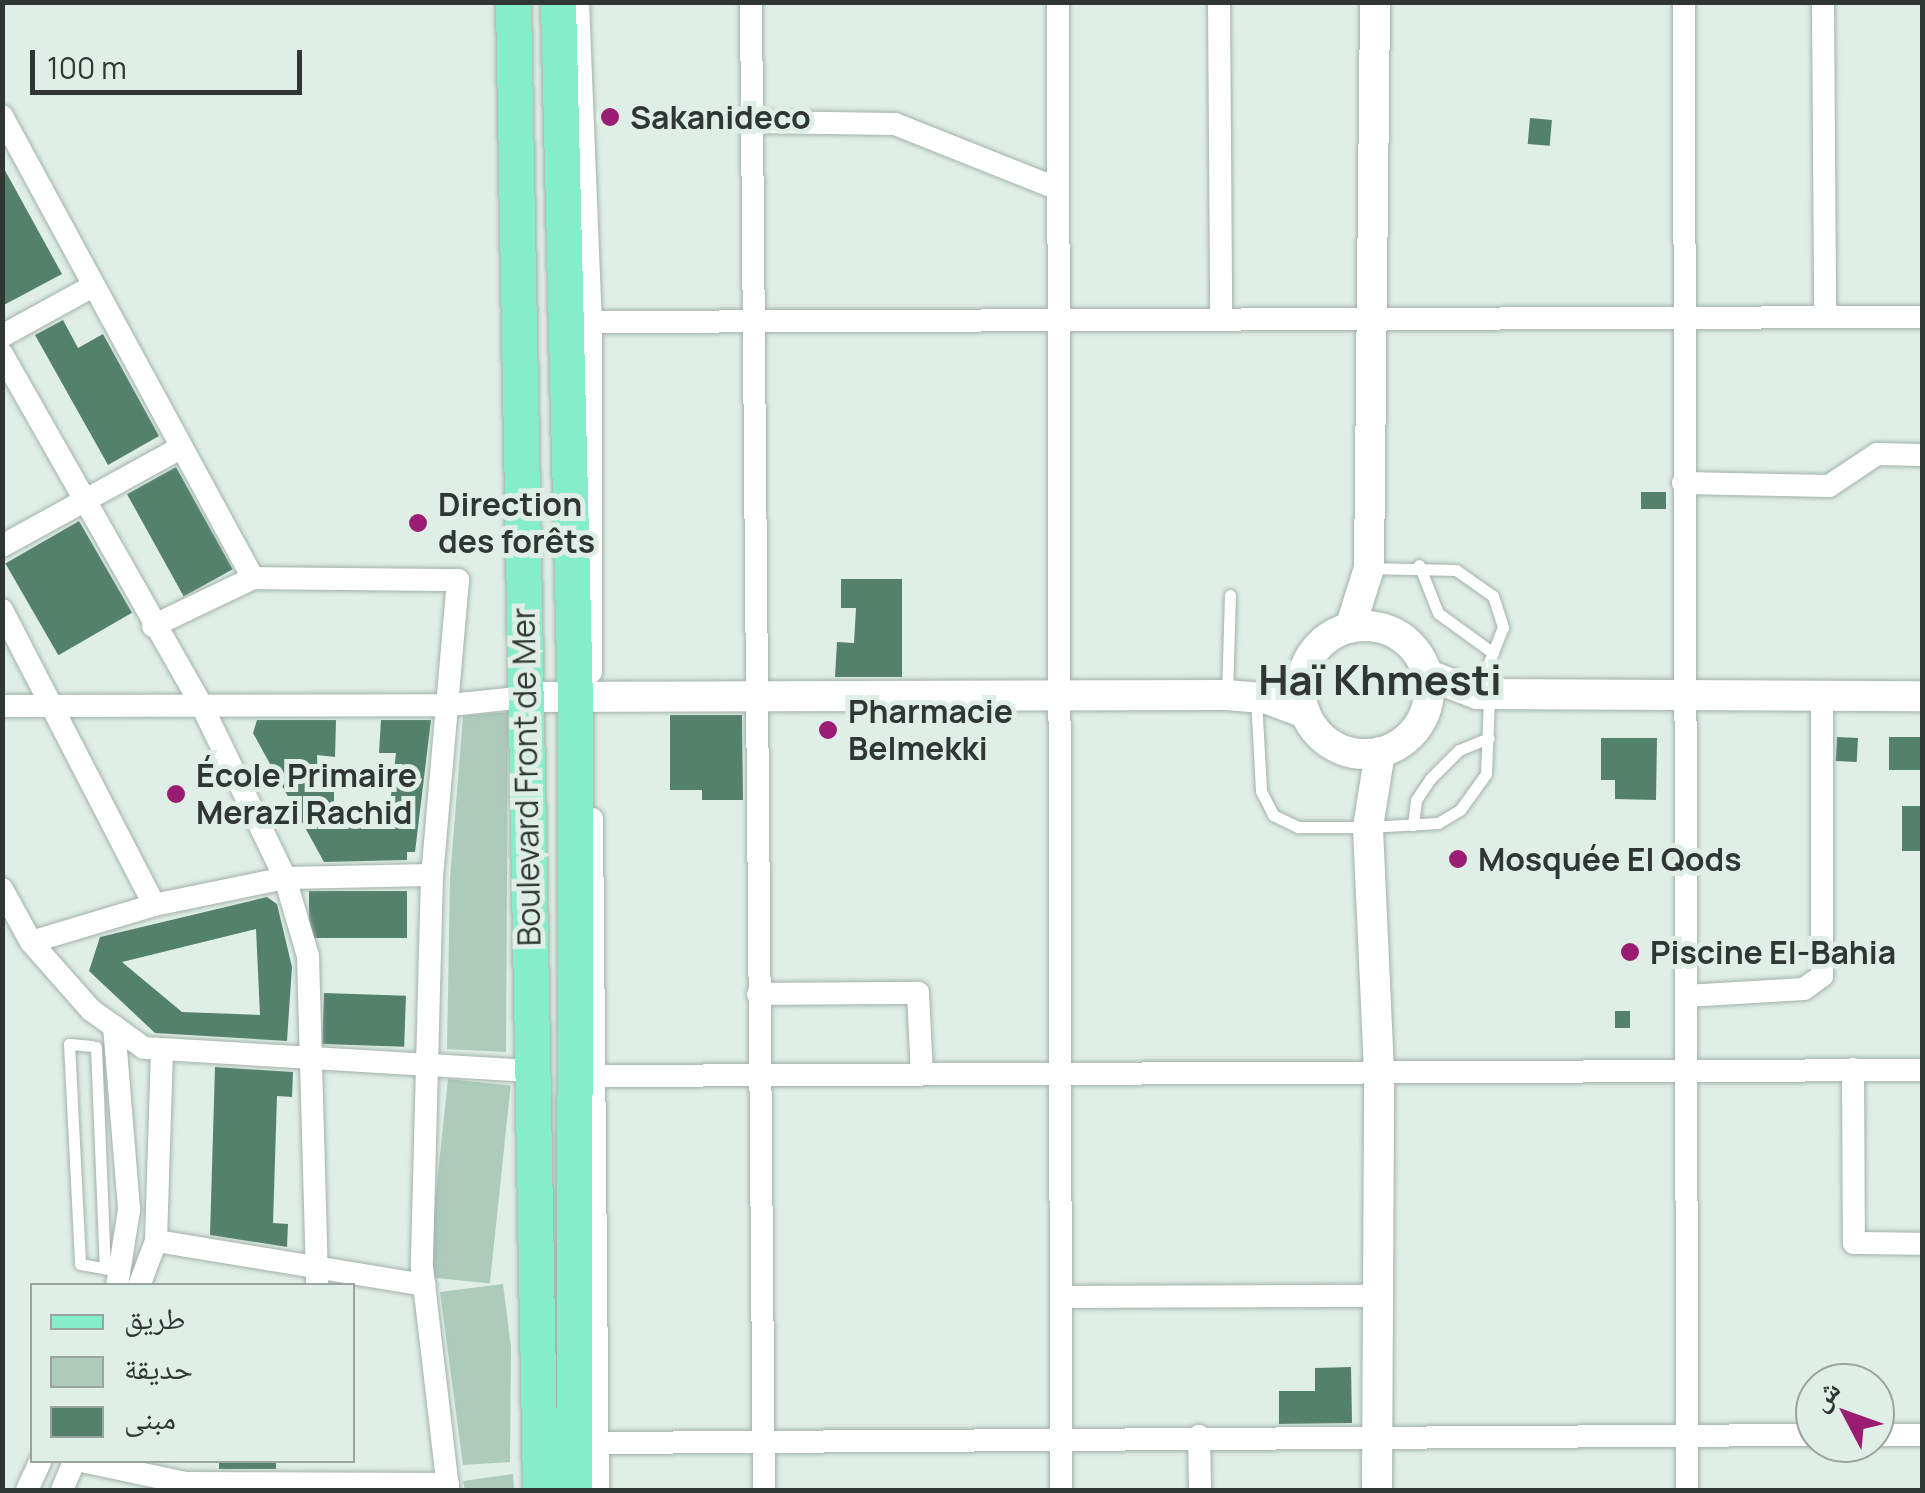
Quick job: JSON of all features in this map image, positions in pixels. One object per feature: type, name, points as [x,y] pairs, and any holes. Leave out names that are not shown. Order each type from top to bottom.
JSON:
[{"type":"main road","name":"Boulevard Front de Mer","points":[[513,2],[540,1490]]},
{"type":"main road","name":"Boulevard Front de Mer","points":[[558,2],[583,702],[574,1490]]},
{"type":"street","points":[[578,2],[591,322],[583,702],[594,1076],[598,1490]]},
{"type":"street","points":[[751,2],[756,122],[758,1073],[764,1490]]},
{"type":"street","points":[[1058,2],[1062,1490]]},
{"type":"street","points":[[1219,2],[1221,318]]},
{"type":"street","points":[[1350,628],[1368,575],[1375,2]]},
{"type":"street","points":[[1684,2],[1687,1490]]},
{"type":"street","points":[[1823,2],[1825,316]]},
{"type":"street","points":[[2,116],[91,287],[253,578]]},
{"type":"street","points":[[756,122],[895,124],[1058,189]]},
{"type":"street","points":[[2,336],[91,287]]},
{"type":"street","points":[[591,322],[1373,316],[1922,317]]},
{"type":"street","points":[[2,354],[203,708],[285,878],[308,956],[317,1278]]},
{"type":"street","points":[[2,546],[182,447]]},
{"type":"street","points":[[1683,483],[1829,486],[1877,454],[1922,455]]},
{"type":"street","points":[[1368,575],[1386,630]]},
{"type":"street","points":[[88,1463],[184,1487],[308,1478],[448,1487],[424,1284],[426,1066],[432,875],[458,580],[253,578],[154,626]]},
{"type":"street","points":[[2,610],[56,706],[154,905]]},
{"type":"street","points":[[1350,628],[1386,630],[1408,642],[1426,674],[1424,711],[1407,737],[1365,752],[1318,734],[1305,713],[1302,678],[1314,651],[1350,628]]},
{"type":"street","points":[[1426,674],[1478,693]]},
{"type":"street","points":[[1249,697],[1302,678]]},
{"type":"street","points":[[1424,711],[1478,693],[1684,691],[1922,696]]},
{"type":"street","points":[[1686,996],[1804,989],[1822,976],[1822,694]]},
{"type":"street","points":[[2,706],[450,704],[526,697],[583,702],[1249,697],[1305,713]]},
{"type":"street","points":[[1365,752],[1378,1071],[1377,1490]]},
{"type":"street","points":[[31,942],[154,905],[285,878],[432,875]]},
{"type":"street","points":[[2,889],[10,923],[31,942],[107,1040],[130,1210],[121,1278]]},
{"type":"street","points":[[758,994],[918,993],[922,1074]]},
{"type":"street","points":[[107,1040],[162,1051],[531,1071]]},
{"type":"street","points":[[121,1278],[156,1241],[162,1051]]},
{"type":"street","points":[[1854,1069],[1854,1243],[1922,1244]]},
{"type":"street","points":[[594,1076],[1922,1070]]},
{"type":"street","points":[[156,1241],[317,1278],[424,1284]]},
{"type":"street","points":[[1060,1297],[1378,1296]]},
{"type":"street","points":[[598,1443],[1377,1434],[1795,1435]]},
{"type":"street","points":[[1895,1435],[1922,1435]]},
{"type":"street","points":[[1200,1436],[1200,1490]]},
{"type":"street","points":[[27,1490],[40,1463]]},
{"type":"street","points":[[62,1490],[75,1463]]},
{"type":"lane","points":[[1230,595],[1261,790],[1273,816],[1298,827],[1369,817],[1413,825],[1438,823],[1460,810],[1486,774],[1489,738],[1478,693],[1503,627],[1492,596],[1456,570],[1418,565],[1368,575]]},
{"type":"lane","points":[[1418,565],[1438,612],[1493,653]]},
{"type":"lane","points":[[1413,825],[1416,800],[1430,779],[1460,750],[1489,738]]},
{"type":"lane","points":[[107,1040],[69,1044],[80,1264],[121,1278]]},
{"type":"green space","points":[[508,712],[506,1052],[447,1049],[450,879],[463,716]]},
{"type":"green space","points":[[448,1079],[511,1086],[490,1283],[427,1277]]},
{"type":"green space","points":[[503,1284],[511,1347],[510,1462],[463,1465],[440,1292]]},
{"type":"green space","points":[[513,1474],[514,1490],[465,1490],[463,1481]]},
{"type":"building","points":[[1530,118],[1552,120],[1550,146],[1528,144]]},
{"type":"building","points":[[2,165],[62,274],[2,306]]},
{"type":"building","points":[[63,320],[78,348],[103,334],[159,436],[108,465],[35,335]]},
{"type":"building","points":[[176,467],[233,569],[184,596],[127,494]]},
{"type":"building","points":[[1641,492],[1666,492],[1666,509],[1641,509]]},
{"type":"building","points":[[79,521],[132,613],[58,655],[5,564]]},
{"type":"building","points":[[841,579],[902,579],[902,677],[835,677],[837,642],[854,643],[856,608],[841,608]]},
{"type":"building","points":[[670,715],[742,715],[743,800],[702,800],[702,790],[670,790]]},
{"type":"building","points":[[257,720],[336,720],[335,757],[317,755],[318,785],[334,786],[334,810],[389,812],[396,753],[379,753],[381,720],[431,720],[415,852],[407,852],[407,860],[324,862],[253,733]]},
{"type":"building","points":[[1837,737],[1858,738],[1857,762],[1836,761]]},
{"type":"building","points":[[1889,737],[1922,737],[1922,770],[1889,770]]},
{"type":"building","points":[[1601,738],[1657,738],[1656,800],[1615,799],[1615,780],[1601,780]]},
{"type":"building","points":[[1902,806],[1922,806],[1922,851],[1902,851]]},
{"type":"building","points":[[309,891],[407,891],[407,938],[309,938]]},
{"type":"building","points":[[267,897],[277,904],[292,967],[287,1041],[155,1033],[89,971],[100,937]],"holes":[[[256,929],[260,1015],[182,1012],[122,962]]]},
{"type":"building","points":[[324,993],[406,996],[404,1047],[322,1044]]},
{"type":"building","points":[[1615,1011],[1630,1011],[1630,1028],[1615,1028]]},
{"type":"building","points":[[215,1067],[293,1072],[292,1097],[277,1096],[273,1223],[288,1224],[287,1247],[210,1235]]},
{"type":"building","points":[[1351,1367],[1352,1423],[1279,1424],[1279,1391],[1315,1391],[1315,1368]]},
{"type":"building","points":[[219,1463],[276,1463],[276,1469],[219,1469]]},
{"type":"place","name":"Sakanideco","points":[[610,117]]},
{"type":"place","name":"Direction des forêts","points":[[418,523]]},
{"type":"place","name":"Pharmacie Belmekki","points":[[828,730]]},
{"type":"place","name":"École Primaire Merazi Rachid","points":[[176,794]]},
{"type":"place","name":"Mosquée El Qods","points":[[1458,859]]},
{"type":"place","name":"Piscine El-Bahia","points":[[1630,952]]},
{"type":"district","name":"Haï Khmesti","points":[[1380,679]]}]
